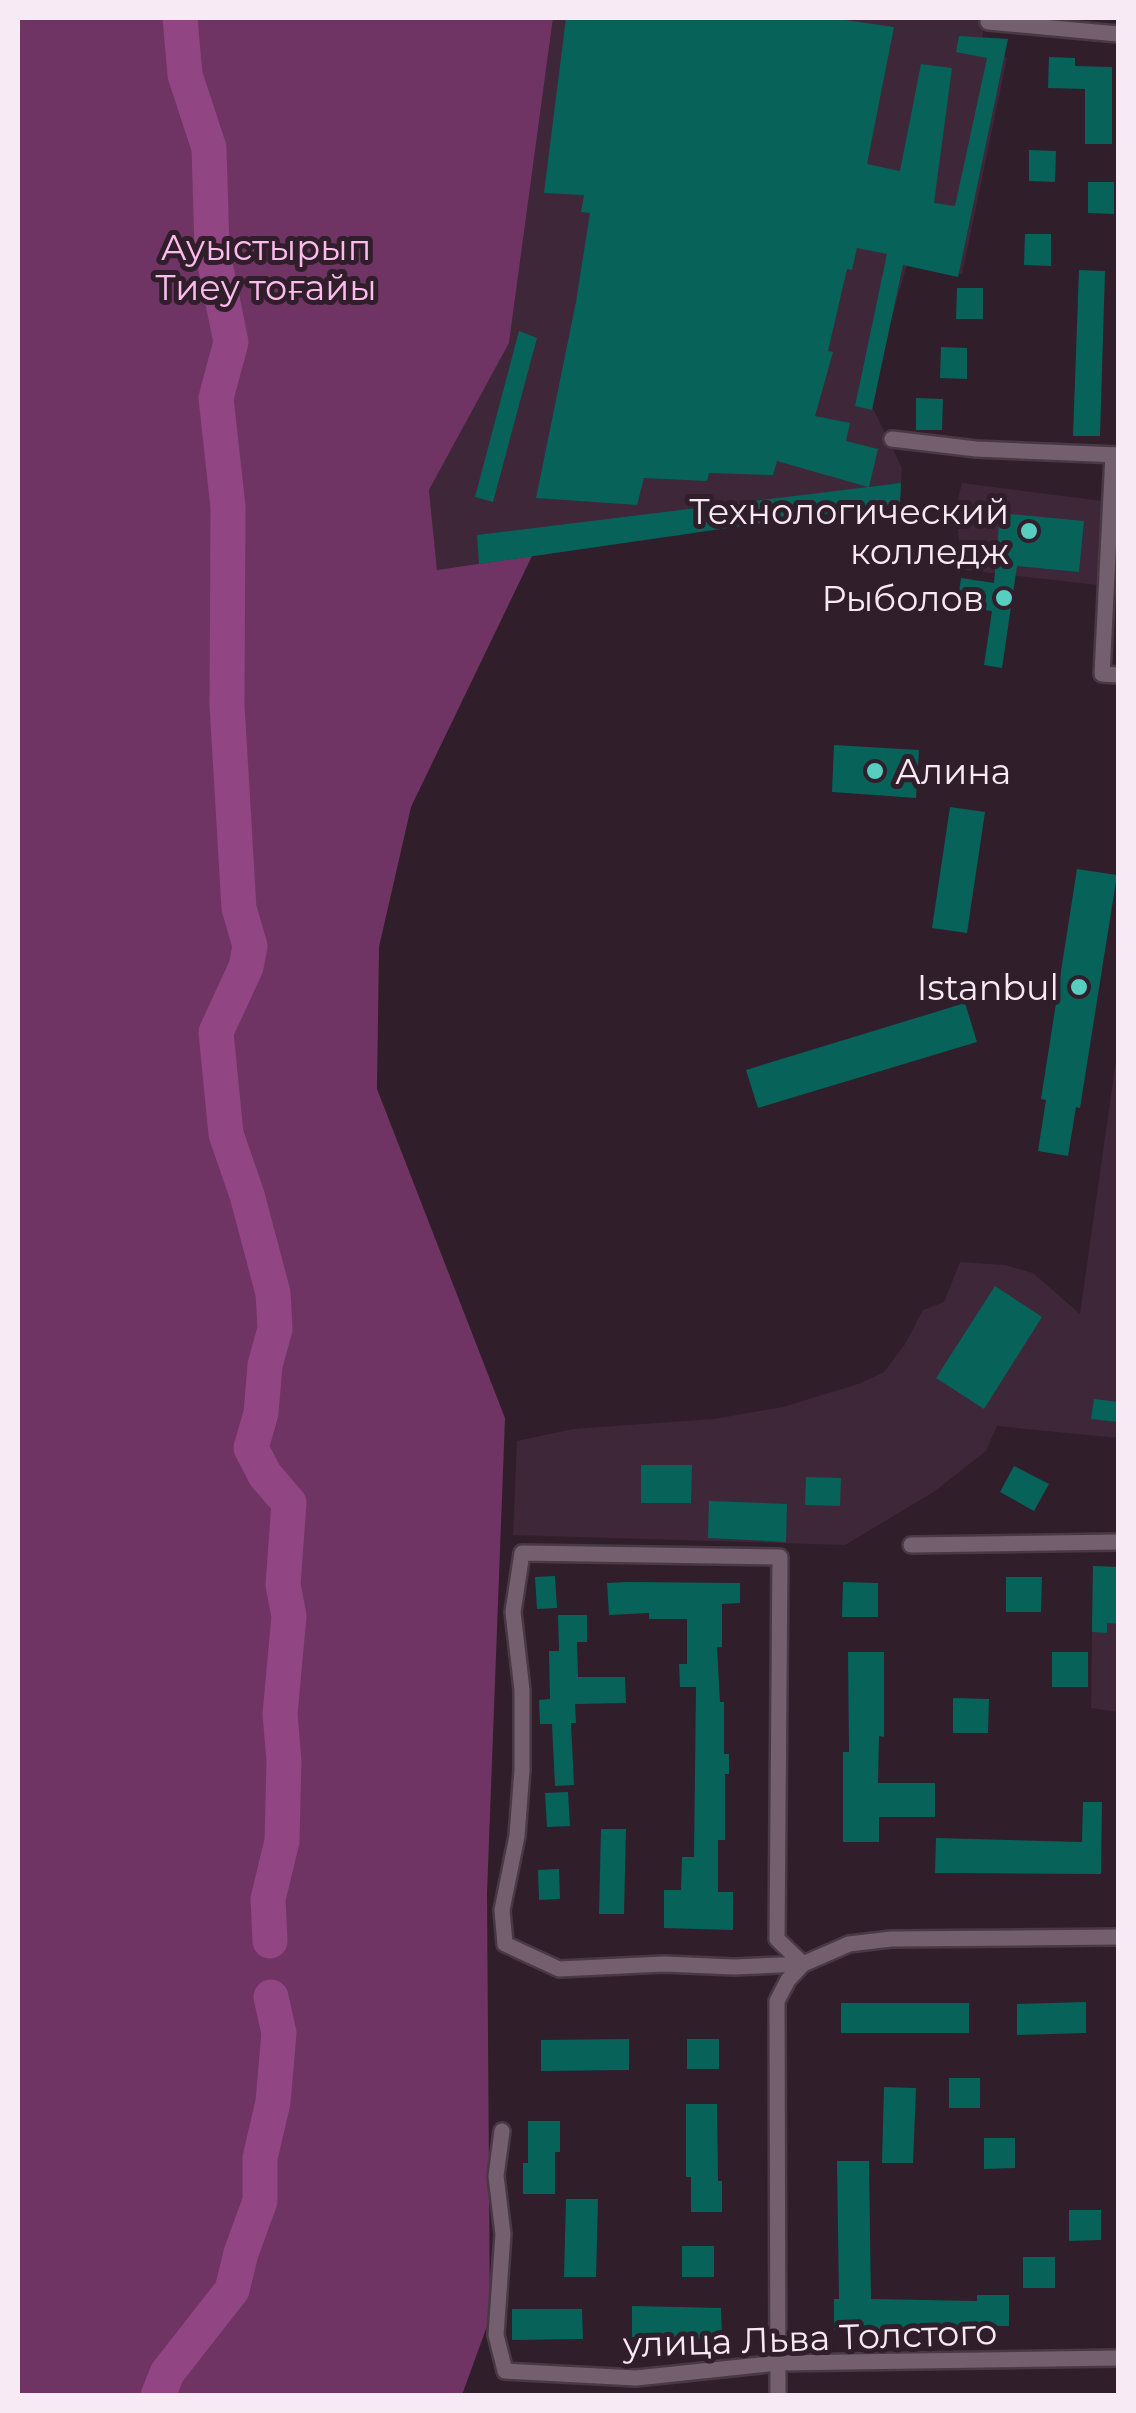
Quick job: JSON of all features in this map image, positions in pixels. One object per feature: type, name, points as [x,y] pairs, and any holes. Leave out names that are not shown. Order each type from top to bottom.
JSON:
[{"type":"street","points":[[988,22],[1118,34]]},
{"type":"street","points":[[892,440],[976,449],[1116,455],[1110,675]]},
{"type":"street","points":[[911,1545],[1118,1542]]},
{"type":"street","points":[[803,1964],[778,1939],[780,1557],[522,1553],[513,1612],[522,1690],[522,1770],[518,1836],[502,1910],[505,1944],[558,1969],[664,1964],[734,1967],[803,1964],[849,1944],[891,1939],[1118,1936]]},
{"type":"street","points":[[778,2396],[778,2000],[788,1980],[803,1964]]},
{"type":"street","name":"улица Льва Толстого","points":[[502,2131],[496,2176],[503,2234],[496,2336],[505,2371],[636,2378],[780,2362],[1118,2358]]},
{"type":"shaded area","points":[[553,18],[984,18],[982,43],[1007,58],[962,274],[907,265],[868,398],[902,468],[900,503],[437,570],[429,490],[509,343]]},
{"type":"shaded area","name":"Технологический колледж","points":[[962,483],[1102,501],[1098,585],[956,569],[956,507]]},
{"type":"shaded area","points":[[1118,1046],[1118,1438],[997,1426],[986,1451],[935,1491],[845,1545],[513,1535],[517,1441],[573,1429],[714,1419],[783,1407],[858,1384],[884,1372],[923,1310],[944,1302],[960,1262],[1005,1265],[1033,1273],[1080,1314]]},
{"type":"shaded area","points":[[1093,1566],[1118,1567],[1118,1712],[1091,1708]]},
{"type":"green space","name":"Ауыстырып Тиеу тоғайы","points":[[18,18],[553,18],[509,343],[429,490],[437,570],[532,556],[411,807],[379,947],[377,1089],[505,1418],[487,1893],[490,2318],[462,2395],[18,2395]]},
{"type":"building","points":[[566,18],[831,18],[894,27],[867,164],[900,171],[921,64],[952,68],[934,203],[955,206],[987,58],[956,52],[959,36],[1008,39],[958,277],[903,265],[872,410],[855,406],[887,254],[857,248],[852,270],[847,269],[828,351],[833,352],[815,416],[850,423],[846,441],[878,449],[869,487],[901,483],[900,503],[479,564],[477,535],[868,487],[777,461],[773,475],[709,473],[707,481],[644,478],[637,505],[536,498],[590,213],[581,212],[584,195],[544,193]]},
{"type":"building","points":[[1049,57],[1075,58],[1075,66],[1112,67],[1112,144],[1085,144],[1085,89],[1048,88]]},
{"type":"building","points":[[1029,150],[1056,151],[1055,182],[1029,181]]},
{"type":"building","points":[[1088,182],[1114,182],[1114,214],[1088,213]]},
{"type":"building","points":[[1025,234],[1051,234],[1051,266],[1024,265]]},
{"type":"building","points":[[1079,270],[1105,271],[1100,436],[1073,436]]},
{"type":"building","points":[[957,288],[983,288],[983,319],[956,319]]},
{"type":"building","points":[[519,331],[537,338],[493,502],[475,497]]},
{"type":"building","points":[[941,347],[967,348],[967,379],[940,378]]},
{"type":"building","points":[[916,398],[943,399],[942,430],[916,430]]},
{"type":"building","points":[[1000,513],[1084,521],[1079,572],[1017,566],[1002,668],[984,665],[992,611],[957,606],[961,578],[994,583]]},
{"type":"building","name":"Алина","points":[[834,745],[919,750],[916,798],[832,792]]},
{"type":"building","points":[[950,807],[985,812],[967,933],[932,928]]},
{"type":"building","name":"Istanbul","points":[[1077,869],[1117,875],[1080,1108],[1076,1107],[1068,1156],[1038,1151],[1046,1100],[1041,1099]]},
{"type":"building","points":[[965,1003],[977,1042],[758,1108],[746,1070]]},
{"type":"building","points":[[995,1286],[1042,1317],[984,1409],[936,1378]]},
{"type":"building","points":[[1094,1399],[1118,1402],[1118,1422],[1091,1419]]},
{"type":"building","points":[[641,1465],[692,1465],[691,1503],[641,1503]]},
{"type":"building","points":[[1014,1466],[1049,1484],[1034,1511],[1000,1492]]},
{"type":"building","points":[[806,1477],[841,1478],[840,1506],[805,1505]]},
{"type":"building","points":[[709,1501],[787,1504],[786,1542],[708,1538]]},
{"type":"building","points":[[1093,1566],[1118,1567],[1118,1624],[1107,1623],[1107,1633],[1092,1632]]},
{"type":"building","points":[[555,1576],[557,1608],[537,1609],[535,1577]]},
{"type":"building","points":[[1006,1577],[1042,1577],[1041,1612],[1006,1612]]},
{"type":"building","points":[[843,1582],[878,1583],[878,1617],[842,1617]]},
{"type":"building","points":[[607,1583],[740,1583],[740,1603],[722,1604],[722,1647],[717,1647],[720,1702],[724,1702],[724,1754],[729,1754],[729,1774],[725,1774],[725,1840],[718,1840],[718,1892],[733,1892],[733,1930],[664,1928],[664,1890],[681,1890],[682,1857],[694,1857],[696,1687],[680,1687],[679,1664],[687,1664],[687,1619],[649,1619],[649,1613],[609,1615]]},
{"type":"building","points":[[558,1615],[587,1615],[587,1642],[577,1642],[578,1677],[625,1677],[626,1703],[575,1704],[576,1723],[571,1723],[574,1785],[555,1786],[552,1724],[540,1724],[539,1700],[550,1699],[549,1651],[559,1651]]},
{"type":"building","points":[[848,1652],[884,1652],[884,1737],[879,1736],[878,1783],[935,1783],[935,1817],[879,1817],[879,1842],[843,1842],[843,1752],[849,1752]]},
{"type":"building","points":[[1052,1652],[1088,1652],[1088,1687],[1052,1687]]},
{"type":"building","points":[[953,1698],[989,1699],[988,1733],[953,1733]]},
{"type":"building","points":[[568,1792],[570,1826],[547,1827],[545,1793]]},
{"type":"building","points":[[1083,1802],[1102,1802],[1101,1874],[935,1873],[936,1838],[1082,1842]]},
{"type":"building","points":[[601,1829],[626,1829],[624,1914],[599,1914]]},
{"type":"building","points":[[559,1869],[560,1899],[539,1900],[538,1870]]},
{"type":"building","points":[[1086,2002],[1086,2033],[1017,2035],[1017,2004]]},
{"type":"building","points":[[841,2003],[969,2003],[969,2033],[841,2033]]},
{"type":"building","points":[[629,2039],[629,2070],[541,2071],[541,2040]]},
{"type":"building","points":[[687,2039],[719,2039],[719,2069],[687,2069]]},
{"type":"building","points":[[949,2078],[980,2078],[980,2108],[949,2108]]},
{"type":"building","points":[[884,2087],[916,2088],[913,2163],[882,2163]]},
{"type":"building","points":[[686,2104],[717,2104],[722,2212],[691,2212],[691,2177],[686,2177]]},
{"type":"building","points":[[528,2121],[560,2121],[555,2194],[523,2194]]},
{"type":"building","points":[[984,2138],[1015,2138],[1015,2168],[984,2169]]},
{"type":"building","points":[[837,2161],[869,2161],[871,2299],[977,2301],[977,2295],[1009,2295],[1009,2326],[964,2326],[964,2331],[834,2330],[834,2299],[839,2299]]},
{"type":"building","points":[[566,2199],[598,2199],[596,2277],[564,2277]]},
{"type":"building","points":[[1069,2210],[1101,2210],[1101,2240],[1069,2241]]},
{"type":"building","points":[[682,2246],[714,2246],[714,2277],[682,2277]]},
{"type":"building","points":[[1023,2257],[1055,2257],[1055,2288],[1023,2288]]},
{"type":"building","points":[[632,2306],[721,2308],[722,2339],[632,2337]]},
{"type":"building","points":[[512,2309],[582,2309],[583,2339],[512,2340]]},
{"type":"waterway","points":[[180,18],[185,75],[209,148],[212,249],[231,342],[216,398],[228,507],[227,705],[239,908],[250,946],[246,967],[216,1032],[226,1134],[273,1293],[275,1329],[251,1448],[265,1475],[289,1503],[283,1585],[289,1616],[280,1714],[284,1761],[282,1841],[268,1899],[270,1941]]},
{"type":"waterway","points":[[158,2396],[167,2373],[232,2290],[260,2201],[260,2158],[273,2102],[279,2033],[271,1997]]},
{"type":"place","name":"Технологический колледж","points":[[1029,531]]},
{"type":"place","name":"Рыболов","points":[[1004,598]]},
{"type":"place","name":"Алина","points":[[875,771]]},
{"type":"place","name":"Istanbul","points":[[1079,987]]}]
